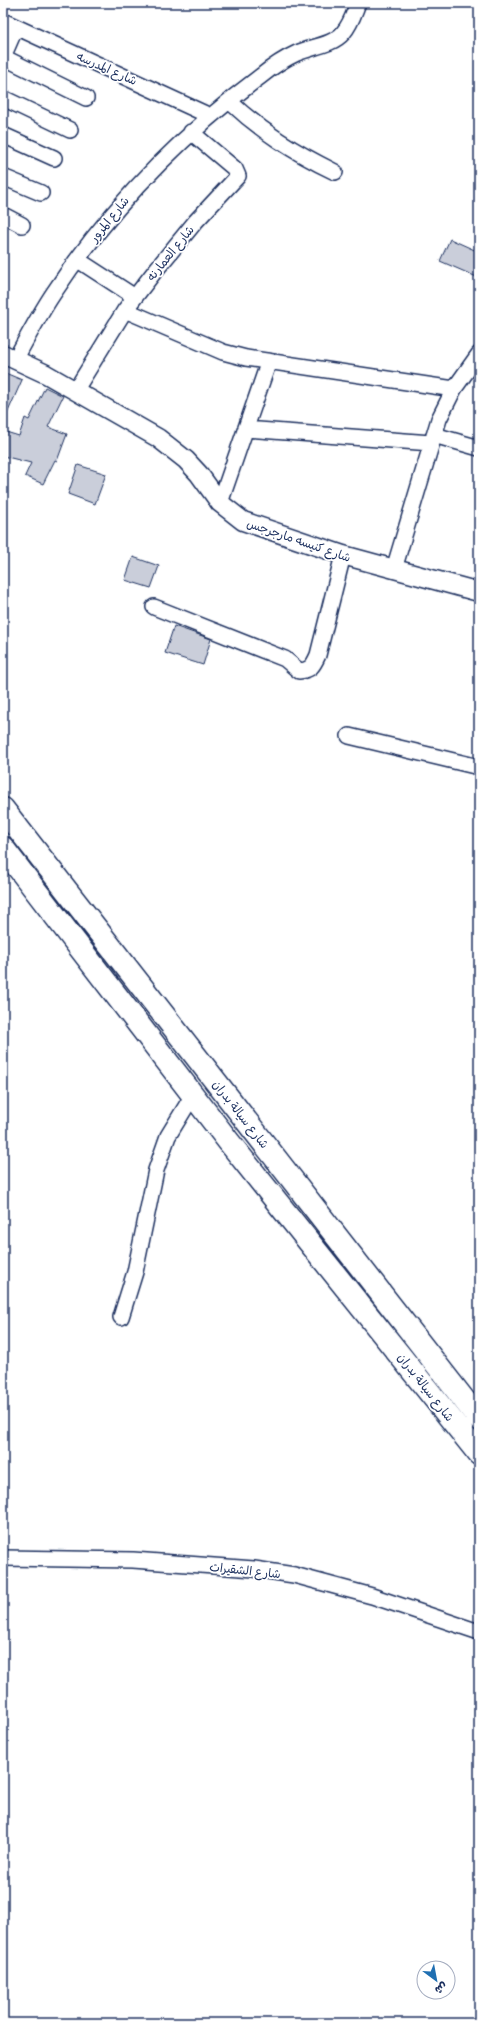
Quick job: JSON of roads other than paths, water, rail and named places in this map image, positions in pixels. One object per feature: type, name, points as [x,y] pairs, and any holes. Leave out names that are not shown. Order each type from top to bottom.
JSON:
[{"type":"main road","name":"شارع سيالة بدران","points":[[3,809],[479,1419]]},
{"type":"main road","name":"شارع سيالة بدران","points":[[4,851],[229,1142],[479,1454]]},
{"type":"main road","points":[[229,1142],[245,1120]]},
{"type":"street","name":"شارع المرور","points":[[9,357],[78,260],[130,193],[160,161],[210,116],[277,64],[296,54],[330,42],[343,34],[352,20],[358,3]]},
{"type":"street","points":[[9,24],[3,57],[86,98]]},
{"type":"street","name":"شارع المدرسه","points":[[9,24],[210,116]]},
{"type":"street","points":[[3,98],[70,130]]},
{"type":"street","points":[[229,101],[251,122],[278,141],[335,172]]},
{"type":"street","name":"شارع العمارنه","points":[[76,391],[125,310],[175,246],[238,176],[235,170],[191,132]]},
{"type":"street","points":[[3,134],[54,158]]},
{"type":"street","points":[[3,177],[41,194]]},
{"type":"street","points":[[3,216],[22,225]]},
{"type":"street","points":[[78,260],[135,297]]},
{"type":"street","points":[[125,310],[223,352],[269,361],[454,389]]},
{"type":"street","points":[[394,569],[439,419],[454,389],[479,354]]},
{"type":"street","name":"شارع كنيسه مارجرجس","points":[[9,357],[76,391],[158,438],[173,449],[199,474],[220,503],[243,521],[343,555],[479,592]]},
{"type":"street","points":[[220,503],[269,361]]},
{"type":"street","points":[[246,429],[433,439],[479,448]]},
{"type":"street","points":[[154,607],[285,659],[299,670],[308,670],[314,665],[318,655],[343,555]]},
{"type":"street","points":[[349,736],[479,768]]},
{"type":"street","points":[[121,1317],[135,1272],[158,1163],[168,1136],[193,1095]]},
{"type":"street","name":"شارع الشقيرات","points":[[3,1558],[133,1560],[254,1569],[294,1575],[372,1596],[479,1632]]}]
